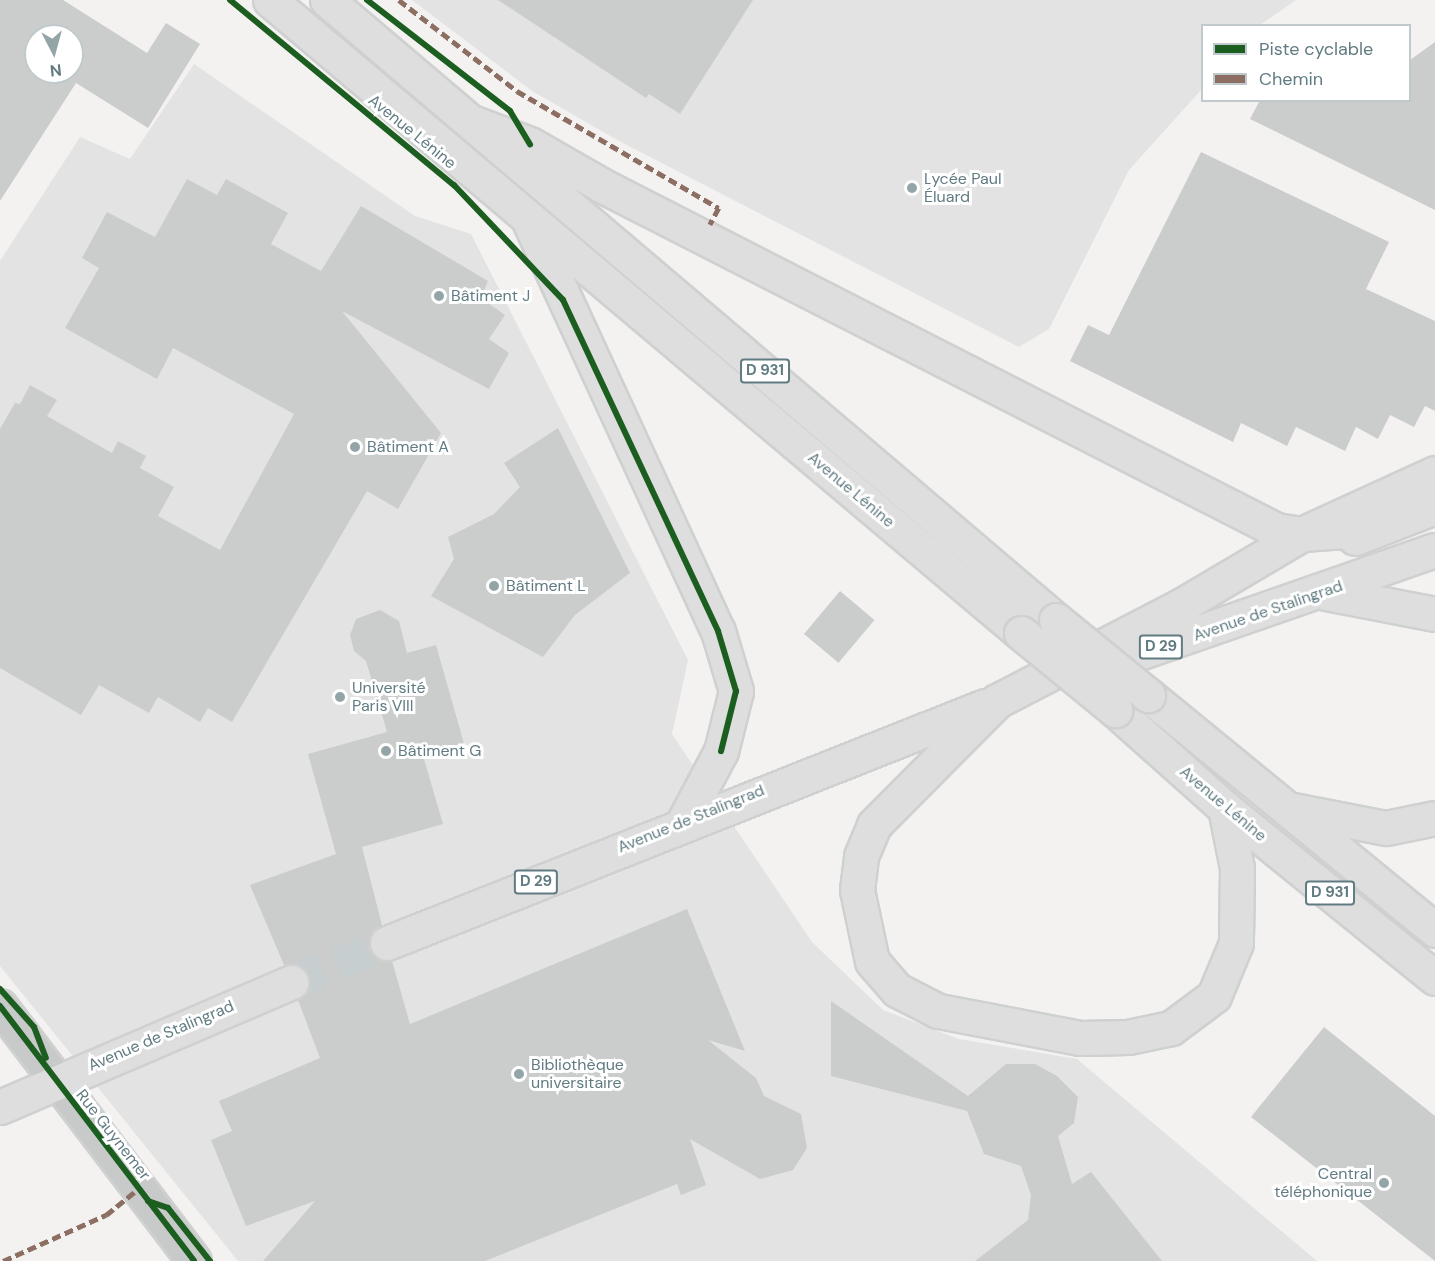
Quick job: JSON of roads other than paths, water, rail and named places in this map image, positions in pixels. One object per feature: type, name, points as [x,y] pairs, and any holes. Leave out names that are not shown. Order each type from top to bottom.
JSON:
[{"type":"main road","name":"Avenue Lénine","points":[[270,0],[1115,710],[1224,808],[1435,978]]},
{"type":"main road","name":"Avenue Lénine","points":[[327,0],[1056,620],[1435,930]]},
{"type":"main road","points":[[474,123],[530,144],[1276,530],[1302,534],[1377,529]]},
{"type":"main road","points":[[528,218],[718,631],[736,691],[721,751],[684,821]]},
{"type":"main road","name":"Avenue de Stalingrad","points":[[998,701],[1182,605],[1302,534],[1395,488],[1435,473]]},
{"type":"main road","points":[[1245,514],[1301,510],[1395,488]]},
{"type":"main road","name":"Avenue de Stalingrad","points":[[1182,605],[1435,507]]},
{"type":"main road","name":"Avenue de Stalingrad","points":[[387,943],[684,821],[998,701],[1324,593],[1435,550]]},
{"type":"main road","points":[[1324,593],[1435,614]]},
{"type":"main road","points":[[998,701],[896,800],[874,825],[861,856],[856,890],[872,961],[897,990],[938,1011],[1080,1038],[1128,1037],[1171,1028],[1214,996],[1236,943],[1237,868],[1224,808]]},
{"type":"main road","points":[[1282,807],[1386,828],[1435,818]]},
{"type":"main road","name":"Avenue de Stalingrad","points":[[0,1107],[291,982]]},
{"type":"street","name":"Rue Guynemer","points":[[0,1005],[56,1083],[194,1261]]},
{"type":"tunnel","points":[[291,982],[387,943]]},
{"type":"place","name":"Lycée Paul Éluard","points":[[912,188]]},
{"type":"place","name":"Bâtiment J","points":[[439,296]]},
{"type":"place","name":"Bâtiment A","points":[[355,447]]},
{"type":"place","name":"Bâtiment L","points":[[494,586]]},
{"type":"place","name":"Université Paris VIII","points":[[340,697]]},
{"type":"place","name":"Bâtiment G","points":[[386,751]]},
{"type":"place","name":"Bibliothèque universitaire","points":[[519,1074]]},
{"type":"place","name":"Central téléphonique","points":[[1384,1183]]}]
